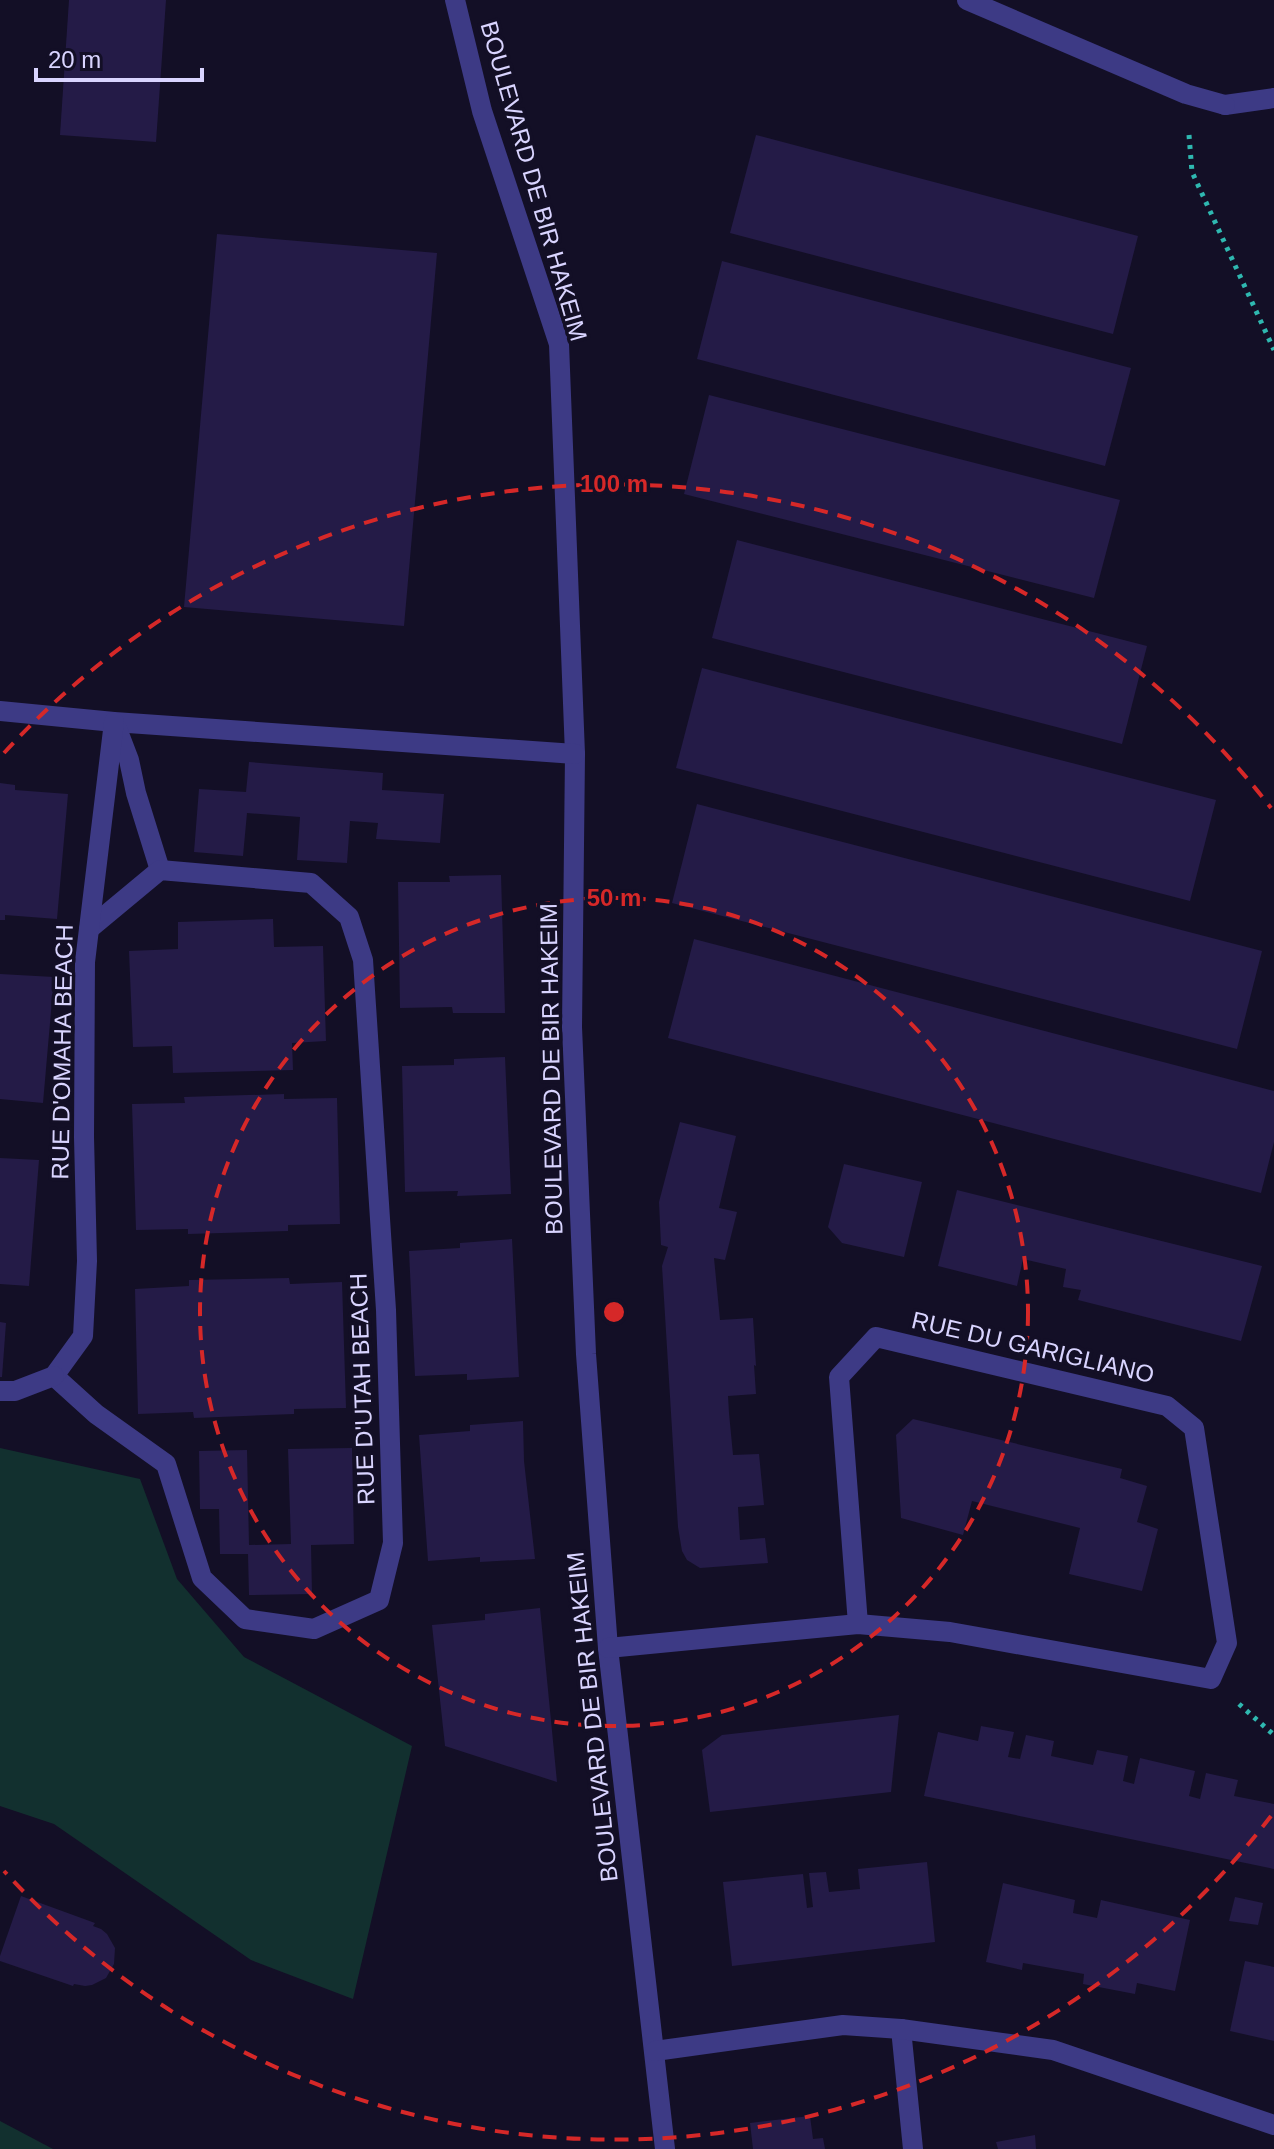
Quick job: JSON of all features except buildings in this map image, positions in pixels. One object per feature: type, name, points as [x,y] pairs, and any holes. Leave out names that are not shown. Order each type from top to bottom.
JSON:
[{"type":"street","name":"BOULEVARD DE BIR HAKEIM","points":[[455,0],[482,111],[559,344],[575,754],[572,1027],[586,1354],[608,1648],[665,2149]]},
{"type":"street","points":[[967,0],[1186,94],[1225,105],[1274,98]]},
{"type":"street","points":[[0,711],[114,722],[575,754]]},
{"type":"street","points":[[89,929],[160,870],[129,760],[114,722]]},
{"type":"street","name":"RUE D'OMAHA BEACH","points":[[54,1376],[83,1336],[87,1261],[85,962],[114,722]]},
{"type":"street","name":"RUE D'UTAH BEACH","points":[[54,1376],[96,1414],[166,1464],[202,1578],[245,1619],[314,1629],[379,1600],[393,1543],[386,1310],[363,960],[349,917],[311,883],[160,870]]},
{"type":"street","name":"RUE DU GARIGLIANO","points":[[608,1648],[858,1624],[950,1632],[1211,1679],[1227,1643],[1194,1428],[1167,1406],[876,1337],[839,1377],[858,1624]]},
{"type":"street","points":[[0,1391],[15,1391],[54,1376]]},
{"type":"street","points":[[655,2051],[843,2025],[901,2029],[1053,2050],[1274,2125]]},
{"type":"street","points":[[901,2029],[913,2149]]},
{"type":"path","points":[[1186,94],[1192,172],[1274,350]]},
{"type":"green space","points":[[0,1448],[140,1479],[177,1579],[244,1657],[412,1746],[353,1999],[251,1960],[54,1824],[0,1806]]},
{"type":"green space","points":[[0,2121],[53,2149],[0,2149]]}]
